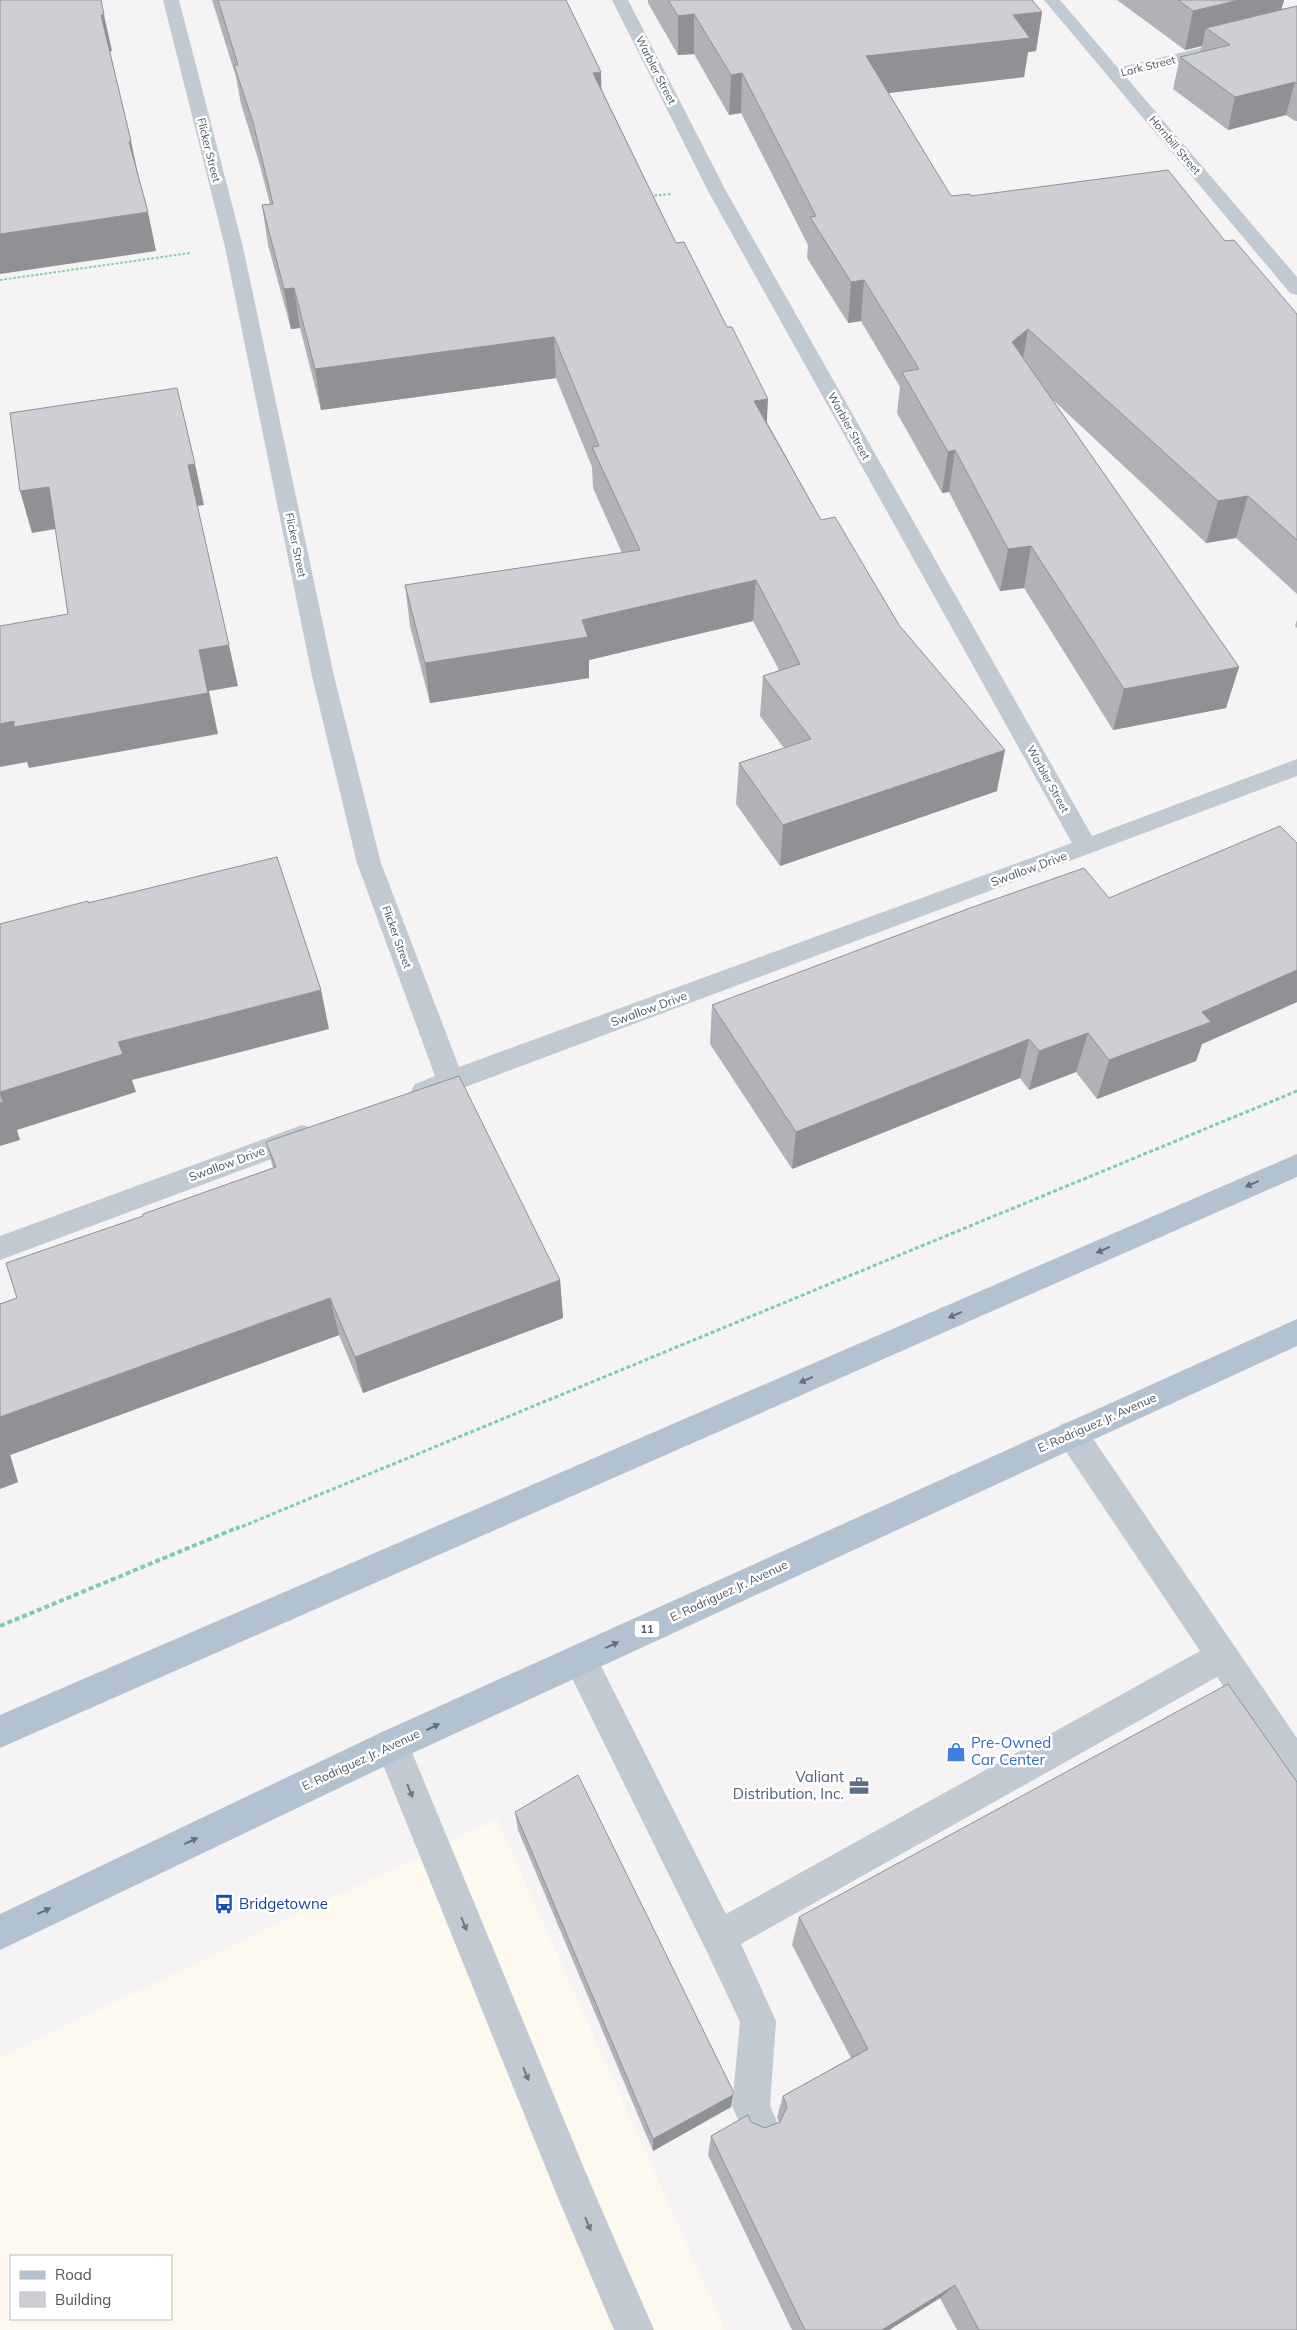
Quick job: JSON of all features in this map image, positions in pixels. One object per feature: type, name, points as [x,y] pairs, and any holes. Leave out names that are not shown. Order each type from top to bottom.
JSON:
[{"type":"main road","points":[[0,1732],[1297,1165]]},
{"type":"main road","name":"E. Rodriguez Jr. Avenue","points":[[0,1932],[580,1659],[1297,1332]]},
{"type":"street","name":"Flicker Street","points":[[171,0],[234,247],[323,676],[369,863],[451,1082]]},
{"type":"street","name":"Warbler Street","points":[[620,0],[717,190],[1086,848]]},
{"type":"street","name":"Hornbill Street","points":[[1052,0],[1297,290]]},
{"type":"street","name":"Lark Street","points":[[1115,74],[1230,46]]},
{"type":"street","name":"Swallow Drive","points":[[405,1098],[1086,848],[1297,767]]},
{"type":"street","name":"Swallow Drive","points":[[0,1248],[322,1129]]},
{"type":"street","points":[[1072,1434],[1297,1767]]},
{"type":"street","points":[[719,1937],[1223,1656]]},
{"type":"street","points":[[580,1659],[719,1937],[758,2021],[751,2106],[760,2126]]},
{"type":"street","points":[[392,1746],[577,2198],[634,2330]]},
{"type":"path","points":[[648,196],[717,190]]},
{"type":"path","points":[[0,280],[234,247]]},
{"type":"path","points":[[0,1626],[1297,1091]]},
{"type":"shaded area","points":[[497,1819],[725,2330],[0,2330],[0,2057]]},
{"type":"building","points":[[0,0],[101,0],[104,15],[101,15],[131,141],[129,142],[148,212],[0,234]]},
{"type":"building","points":[[218,0],[566,0],[601,72],[593,73],[676,243],[684,242],[727,327],[732,327],[768,399],[754,401],[821,520],[835,517],[899,625],[1005,750],[783,825],[739,763],[811,739],[763,676],[800,664],[756,580],[582,620],[588,637],[425,663],[405,585],[640,550],[592,447],[599,446],[554,337],[315,369],[294,288],[284,289],[262,205],[273,204],[253,122],[234,65],[238,65]]},
{"type":"building","points":[[668,0],[1032,0],[1042,12],[1013,15],[1030,38],[866,56],[951,196],[970,194],[971,196],[1168,170],[1225,241],[1234,240],[1297,314],[1297,540],[1248,496],[1218,501],[1028,329],[1012,342],[1239,667],[1124,689],[1031,546],[1008,549],[955,450],[948,452],[902,372],[919,369],[864,280],[851,282],[810,217],[816,216],[742,73],[731,75],[694,14],[678,16]]},
{"type":"building","points":[[1178,0],[1239,0],[1193,11]]},
{"type":"building","points":[[1297,6],[1297,84],[1295,82],[1235,97],[1180,57],[1230,45],[1206,28]]},
{"type":"building","points":[[177,388],[195,464],[188,465],[229,645],[199,650],[208,693],[14,727],[14,721],[0,724],[0,626],[68,614],[49,487],[20,491],[10,413]]},
{"type":"building","points":[[1280,826],[1297,843],[1297,970],[1202,1012],[1211,1022],[1109,1060],[1088,1033],[1039,1051],[1029,1039],[796,1132],[712,1005],[970,908],[1084,868],[1109,898]]},
{"type":"building","points":[[277,857],[321,990],[118,1042],[123,1054],[0,1092],[0,924],[88,901],[88,903]]},
{"type":"building","points":[[459,1076],[560,1280],[355,1357],[330,1298],[0,1417],[0,1304],[17,1298],[6,1263],[143,1216],[143,1214],[276,1167],[266,1142]]},
{"type":"building","points":[[0,1092],[3,1102],[0,1103]]},
{"type":"building","points":[[1228,1684],[1297,1782],[1297,2330],[979,2330],[955,2285],[882,2330],[805,2330],[711,2136],[748,2115],[751,2122],[765,2128],[780,2122],[787,2107],[783,2096],[868,2049],[799,1917]]},
{"type":"building","points":[[578,1775],[733,2091],[733,2095],[653,2139],[515,1812]]},
{"type":"place","name":"Pre-Owned Car Center","points":[[956,1752]]},
{"type":"place","name":"Valiant Distribution, Inc.","points":[[859,1786]]},
{"type":"place","name":"Bridgetowne","points":[[224,1904]]}]
